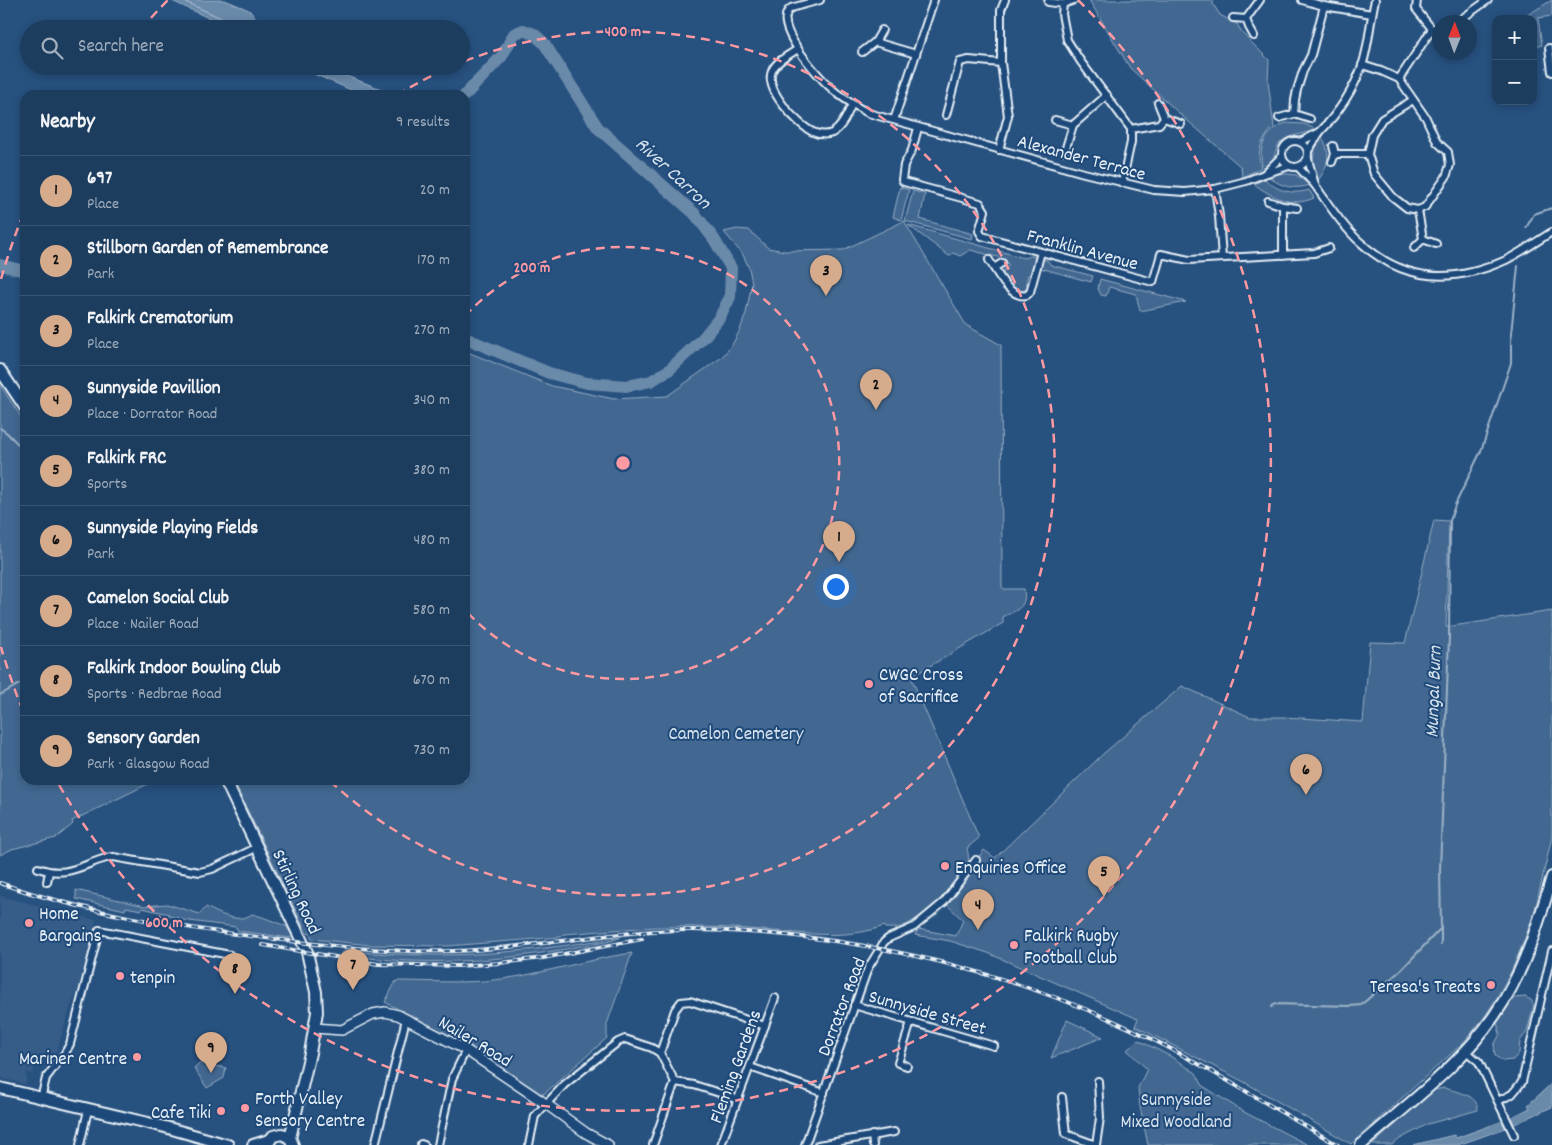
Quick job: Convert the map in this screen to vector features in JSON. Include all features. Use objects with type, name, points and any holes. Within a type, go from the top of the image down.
[{"type":"main road","points":[[0,370],[20,400]]},
{"type":"main road","name":"Stirling Road","points":[[228,785],[307,952],[316,992],[317,1012],[292,1142]]},
{"type":"main road","points":[[1361,1145],[1466,1050],[1494,1016],[1513,984],[1524,960],[1552,877]]},
{"type":"main road","points":[[0,1088],[228,1145]]},
{"type":"main road","name":"Stirling Road","points":[[271,1140],[297,1111]]},
{"type":"main road","points":[[253,1145],[287,1135],[292,1142]]},
{"type":"street","name":"Alexander Terrace","points":[[820,0],[791,8],[786,13],[785,18],[788,32],[808,63],[830,88],[852,104],[868,112],[918,128],[1138,188],[1170,192],[1215,189],[1246,181],[1289,166]]},
{"type":"street","points":[[894,120],[934,0]]},
{"type":"street","points":[[999,150],[1008,116],[1001,63],[1001,10],[1005,0]]},
{"type":"street","points":[[1048,2],[1063,4],[1074,0]]},
{"type":"street","points":[[1246,19],[1260,0]]},
{"type":"street","points":[[1302,0],[1324,6],[1372,14]]},
{"type":"street","points":[[1308,151],[1349,94],[1362,65],[1374,0]]},
{"type":"street","points":[[1399,79],[1432,29],[1416,9],[1417,0]]},
{"type":"street","points":[[1467,15],[1488,0]]},
{"type":"street","points":[[1063,4],[1062,14],[1067,40],[1131,129],[1131,142],[1122,183]]},
{"type":"street","points":[[1294,114],[1294,100],[1303,70],[1311,54],[1324,6]]},
{"type":"street","points":[[1233,18],[1246,19]]},
{"type":"street","points":[[1246,19],[1254,36]]},
{"type":"street","points":[[862,52],[875,42],[882,30]]},
{"type":"street","points":[[875,42],[916,54]]},
{"type":"street","points":[[1549,48],[1552,72]]},
{"type":"street","points":[[798,49],[775,66],[770,80],[776,96],[794,116],[812,132],[826,134],[836,131],[852,104]]},
{"type":"street","points":[[946,115],[960,62],[969,60],[1001,63]]},
{"type":"street","points":[[1362,65],[1399,79],[1426,118],[1437,142],[1448,152],[1450,165],[1446,177],[1425,207],[1418,210],[1407,208],[1393,197],[1374,174],[1368,154],[1372,135],[1382,120],[1413,100]]},
{"type":"street","points":[[1065,151],[1074,124],[1107,95]]},
{"type":"street","points":[[1158,103],[1164,118],[1181,124]]},
{"type":"street","points":[[1279,118],[1294,114],[1310,119]]},
{"type":"street","points":[[1131,129],[1159,124],[1164,118]]},
{"type":"street","points":[[1055,120],[1074,124]]},
{"type":"street","name":"Franklin Avenue","points":[[918,128],[912,150],[904,165],[902,180],[980,203],[985,211],[980,232],[982,236],[1153,282],[1161,254],[1189,260],[1314,253],[1328,248]]},
{"type":"street","points":[[1264,174],[1282,156],[1286,145],[1292,142],[1300,142],[1320,132]]},
{"type":"street","points":[[1300,142],[1304,144],[1308,151],[1308,159],[1315,185]]},
{"type":"street","points":[[1332,162],[1335,154],[1333,146]]},
{"type":"street","points":[[1335,154],[1368,154]]},
{"type":"street","points":[[1282,156],[1289,166],[1298,167],[1315,185],[1359,241],[1388,263],[1409,272],[1434,276],[1467,274],[1507,259],[1552,232]]},
{"type":"street","points":[[1298,167],[1308,159]]},
{"type":"street","points":[[1215,189],[1222,258]]},
{"type":"street","points":[[1268,200],[1283,206],[1296,208]]},
{"type":"street","points":[[1283,206],[1283,255]]},
{"type":"street","points":[[1418,210],[1423,239]]},
{"type":"street","points":[[1423,239],[1436,244]]},
{"type":"street","points":[[1414,248],[1423,239]]},
{"type":"street","points":[[989,260],[1006,286],[1013,293],[1027,295],[1041,252]]},
{"type":"street","points":[[994,268],[1002,263]]},
{"type":"street","points":[[38,868],[61,873],[113,857],[200,872],[212,869],[258,847]]},
{"type":"street","name":"Dorrator Road","points":[[805,1145],[868,968],[884,942],[914,927],[944,902],[976,860]]},
{"type":"street","points":[[47,882],[50,872]]},
{"type":"street","points":[[41,1099],[46,1078],[70,1044],[99,930],[230,955]]},
{"type":"street","points":[[1498,1101],[1512,1094],[1522,1082],[1552,951]]},
{"type":"street","name":"Fleming Gardens","points":[[721,1145],[775,998]]},
{"type":"street","points":[[660,1053],[675,1010],[681,1002],[690,1001],[765,1026]]},
{"type":"street","name":"Sunnyside Street","points":[[854,1005],[994,1046]]},
{"type":"street","name":"Nailer Road","points":[[314,1028],[342,1030],[373,1014],[385,1012],[406,1018],[466,1050],[586,1133],[608,1145]]},
{"type":"street","points":[[375,1145],[406,1018]]},
{"type":"street","points":[[907,1066],[898,1063],[911,1022]]},
{"type":"street","points":[[529,1145],[535,1116],[577,1074],[618,1042],[625,1039],[652,1048],[660,1053],[674,1082],[653,1145]]},
{"type":"street","points":[[438,1145],[452,1079],[466,1050]]},
{"type":"street","points":[[1466,1050],[1479,1062],[1514,1134]]},
{"type":"street","points":[[750,1067],[824,1093]]},
{"type":"street","points":[[1062,1097],[1066,1134],[1096,1145],[1100,1118],[1098,1081]]},
{"type":"street","points":[[674,1082],[694,1085],[737,1100]]},
{"type":"street","points":[[80,1145],[88,1110]]},
{"type":"street","points":[[818,1145],[894,1132]]},
{"type":"street","points":[[872,1136],[873,1145]]},
{"type":"shaded area","points":[[0,896],[96,920],[78,990],[69,1011],[57,1050],[47,1062],[36,1060],[33,1074],[26,1072],[26,1084],[0,1078]]},
{"type":"green space","points":[[1089,0],[1213,0],[1213,4],[1220,15],[1237,24],[1243,34],[1269,60],[1268,81],[1274,127],[1266,136],[1261,146],[1259,156],[1261,168],[1242,177],[1241,167],[1130,68]]},
{"type":"green space","points":[[1552,0],[1552,16],[1538,18],[1542,45],[1537,47],[1537,15],[1527,15]]},
{"type":"green space","points":[[1286,123],[1304,124],[1315,129],[1284,139],[1278,145],[1271,161],[1263,168],[1261,161],[1262,147],[1268,135]]},
{"type":"green space","points":[[1322,137],[1327,148],[1328,159],[1325,170],[1318,180],[1313,158]]},
{"type":"green space","points":[[1279,173],[1296,175],[1310,185],[1288,187],[1269,177]]},
{"type":"green space","points":[[1265,179],[1285,191],[1309,190],[1314,198],[1298,202],[1282,200],[1254,184]]},
{"type":"green space","points":[[900,187],[909,190],[901,220],[893,217]]},
{"type":"green space","points":[[913,191],[925,194],[920,219],[973,234],[972,239],[905,221]]},
{"type":"green space","name":"Camelon Cemetery","points":[[904,221],[966,325],[1001,345],[1002,587],[1004,589],[1024,589],[1023,604],[1017,610],[1003,617],[1003,623],[911,677],[979,838],[967,848],[968,865],[963,874],[938,902],[918,918],[901,927],[885,928],[884,926],[857,933],[830,935],[736,928],[647,928],[564,934],[561,937],[448,946],[371,945],[312,939],[310,933],[307,934],[235,785],[470,785],[470,353],[552,386],[614,399],[667,396],[722,357],[732,345],[746,313],[752,283],[749,268],[743,255],[724,232],[737,229],[749,230],[768,248],[784,251],[843,250]]},
{"type":"green space","points":[[908,225],[1024,258],[1036,257],[1032,273],[1028,275],[1026,282],[1028,287],[1022,292],[1010,285],[1003,275],[1004,269],[1009,266],[1005,259],[970,250],[960,256],[953,253],[949,256]]},
{"type":"green space","points":[[1042,259],[1047,260],[1051,265],[1093,276],[1091,282],[1040,268]]},
{"type":"green space","points":[[1100,279],[1186,302],[1140,311],[1136,294],[1109,287],[1106,296],[1101,295],[1098,289]]},
{"type":"green space","points":[[0,385],[20,415],[20,785],[146,785],[72,821],[73,824],[56,838],[12,849],[0,855]]},
{"type":"green space","points":[[1434,520],[1449,521],[1446,627],[1552,611],[1552,837],[1535,910],[1511,972],[1495,1001],[1463,1043],[1351,1144],[1246,1083],[1135,1026],[1138,1019],[988,953],[950,941],[915,935],[918,929],[956,936],[963,920],[944,902],[984,850],[995,858],[1103,754],[1182,686],[1250,717],[1284,717],[1363,722],[1370,642],[1405,643]]},
{"type":"green space","points":[[76,890],[145,906],[167,904],[200,914],[206,907],[235,918],[247,917],[252,914],[286,926],[292,935],[291,938],[238,931],[236,927],[182,920],[169,916],[169,914],[142,908],[141,910],[126,907],[125,910],[76,899]]},
{"type":"green space","points":[[621,937],[605,942],[548,952],[458,961],[399,961],[340,954],[345,951],[424,955],[484,954],[549,948]]},
{"type":"green space","points":[[632,953],[607,1024],[607,1038],[544,1094],[537,1093],[468,1047],[385,1002],[396,981],[462,982],[503,979]]},
{"type":"green space","points":[[1525,997],[1531,1000],[1534,1005],[1527,1032],[1520,1041],[1519,1053],[1513,1060],[1503,1061],[1495,1056],[1494,1045],[1500,1034],[1497,1023],[1514,998]]},
{"type":"green space","points":[[1067,1020],[1103,1037],[1051,1058]]},
{"type":"green space","name":"Sunnyside Mixed Woodland","points":[[1138,1040],[1170,1056],[1196,1073],[1203,1086],[1244,1112],[1308,1145],[1148,1145],[1138,1088],[1147,1069],[1127,1050]]},
{"type":"green space","points":[[199,1063],[226,1068],[224,1078],[207,1088],[194,1068]]},
{"type":"green space","points":[[1444,1088],[1470,1097],[1474,1100],[1478,1110],[1428,1124],[1392,1145],[1372,1145],[1435,1090]]},
{"type":"water","points":[[170,0],[225,0],[249,10],[258,20],[213,20]]},
{"type":"water","points":[[316,75],[344,75],[381,89],[351,90]]},
{"type":"water","points":[[1552,1083],[1552,1107],[1515,1124],[1512,1117],[1530,1108],[1528,1105]]},
{"type":"water","points":[[1503,1121],[1506,1128],[1458,1145],[1413,1145],[1454,1135],[1456,1138]]},
{"type":"waterway","name":"River Carron","points":[[470,90],[502,56],[514,34],[523,30],[534,34],[544,43],[598,128],[695,214],[714,239],[731,268],[730,297],[720,317],[704,337],[669,370],[651,381],[627,386],[587,383],[549,373],[470,340]]},
{"type":"waterway","name":"Mungal Burn","points":[[1526,228],[1534,214],[1552,208]]},
{"type":"waterway","name":"River Carron","points":[[0,265],[20,270]]},
{"type":"waterway","name":"Mungal Burn","points":[[1272,1007],[1274,1004],[1361,1005],[1401,970],[1441,928],[1440,869],[1449,637],[1450,521],[1455,505],[1481,451],[1511,363],[1511,334],[1518,266]]},
{"type":"waterway","points":[[0,428],[20,446]]},
{"type":"waterway","points":[[0,695],[20,684]]},
{"type":"waterway","points":[[1441,929],[1441,944]]},
{"type":"waterway","points":[[1494,1128],[1523,1116]]},
{"type":"railway","points":[[0,883],[65,903],[165,924],[313,944],[360,948],[407,951],[479,950],[631,933],[702,930],[802,937],[912,955],[1021,985],[1126,1026],[1196,1062],[1338,1145]]},
{"type":"railway","points":[[263,945],[378,964],[458,966],[543,958],[642,939]]},
{"type":"place","name":"Falkirk Crematorium","points":[[826,296]]},
{"type":"place","name":"Stillborn Garden of Remembrance","points":[[876,410]]},
{"type":"place","name":"697","points":[[839,562]]},
{"type":"place","name":"CWGC Cross of Sacrifice","points":[[869,684]]},
{"type":"place","name":"Sunnyside Playing Fields","points":[[1306,795]]},
{"type":"place","name":"Enquiries Office","points":[[945,866]]},
{"type":"place","name":"Falkirk FRC","points":[[1104,897]]},
{"type":"place","name":"Home Bargains","points":[[29,923]]},
{"type":"place","name":"Sunnyside Pavillion","points":[[978,930]]},
{"type":"place","name":"Falkirk Rugby Football Club","points":[[1014,945]]},
{"type":"place","name":"tenpin","points":[[120,976]]},
{"type":"place","name":"Teresa's Treats","points":[[1491,985]]},
{"type":"place","name":"Camelon Social Club","points":[[353,990]]},
{"type":"place","name":"Falkirk Indoor Bowling Club","points":[[235,994]]},
{"type":"place","name":"Mariner Centre","points":[[137,1057]]},
{"type":"place","name":"Sensory Garden","points":[[211,1073]]},
{"type":"place","name":"Forth Valley Sensory Centre","points":[[245,1108]]},
{"type":"place","name":"Cafe Tiki","points":[[221,1111]]}]
